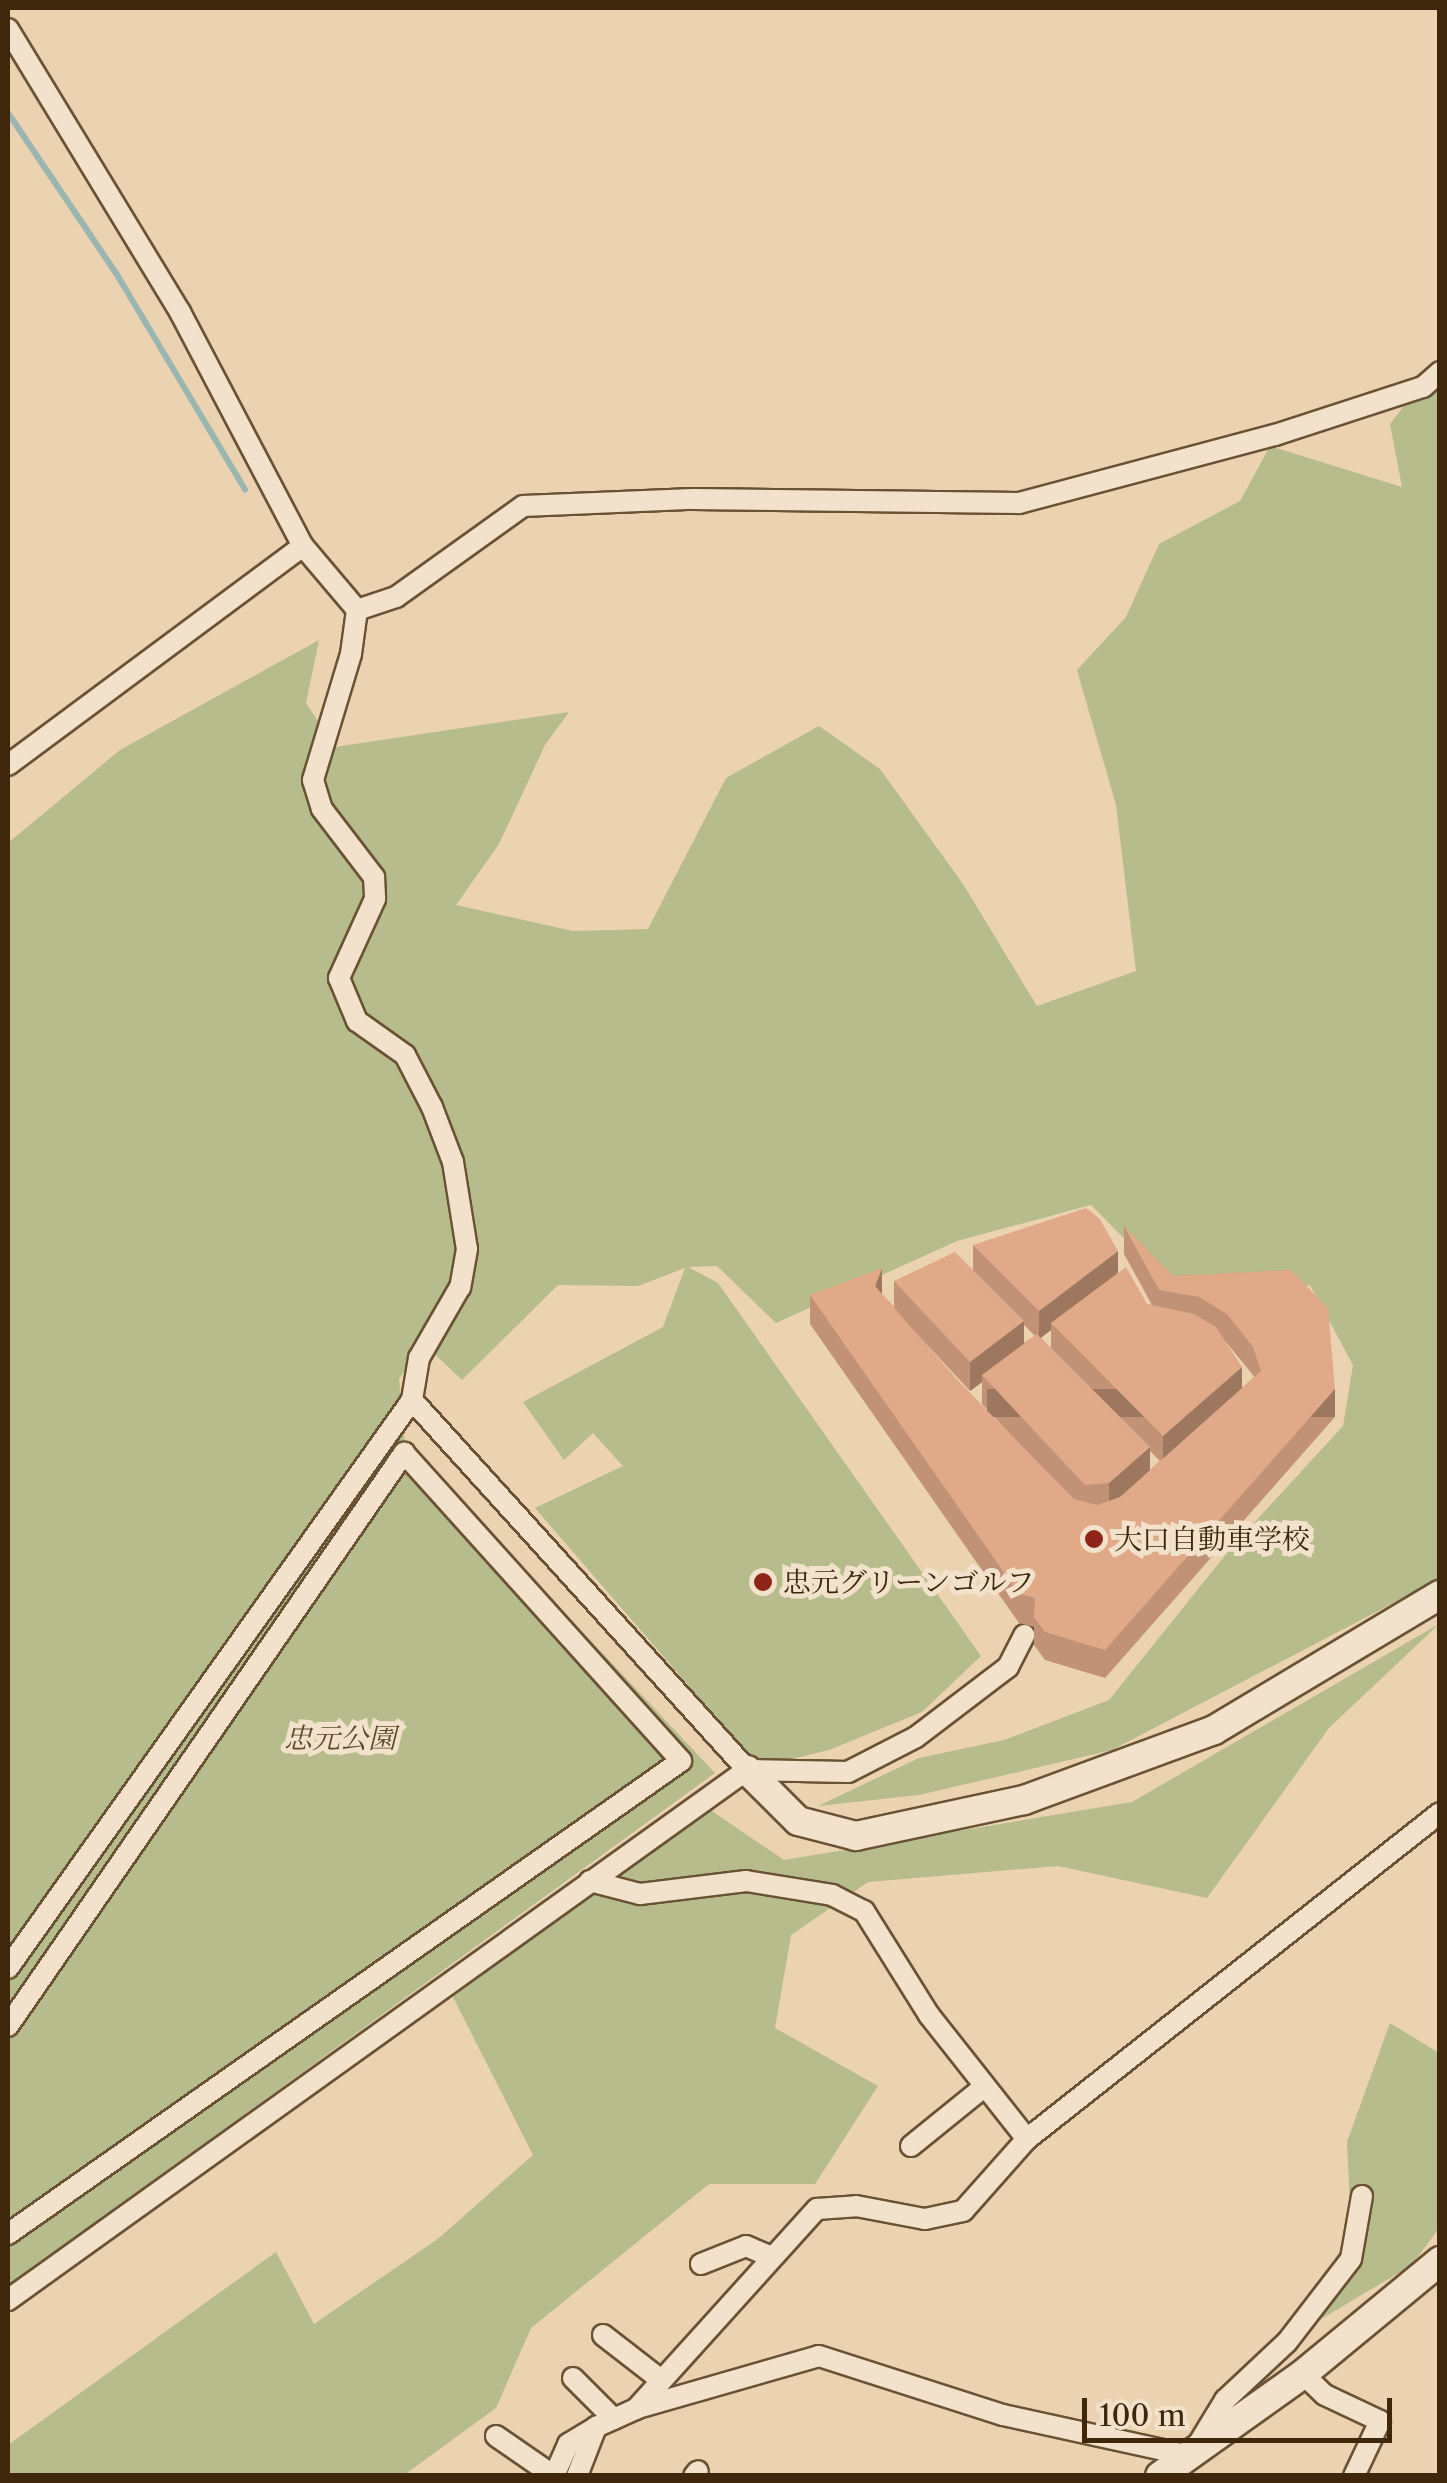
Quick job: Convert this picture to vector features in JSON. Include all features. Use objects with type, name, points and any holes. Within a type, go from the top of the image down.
[{"type":"street","points":[[8,29],[180,312],[302,546],[356,610],[351,654],[313,780],[322,809],[374,877],[375,899],[339,978],[357,1021],[405,1055],[432,1107],[453,1162],[467,1250],[460,1287],[418,1358],[412,1400],[8,1968]]},
{"type":"street","points":[[356,610],[396,597],[523,506],[693,499],[1019,504],[1275,435],[1424,386],[1440,372]]},
{"type":"street","points":[[8,765],[302,546]]},
{"type":"street","points":[[412,1400],[747,1770],[798,1821],[856,1836],[1024,1800],[1214,1730],[1440,1595]]},
{"type":"street","points":[[8,2026],[404,1453],[681,1761],[8,2234]]},
{"type":"street","points":[[8,2300],[380,2039],[590,1880],[747,1770],[848,1772],[916,1737],[1008,1667],[1024,1635]]},
{"type":"street","points":[[636,2409],[770,2256],[818,2208],[856,2206],[925,2218],[963,2211],[1027,2140],[1440,1813]]},
{"type":"street","points":[[590,1880],[640,1894],[746,1880],[848,1903],[864,1911],[929,2015],[1027,2140]]},
{"type":"street","points":[[911,2146],[984,2086]]},
{"type":"street","points":[[1191,2456],[1225,2400],[1287,2342],[1350,2260],[1362,2196]]},
{"type":"street","points":[[702,2264],[746,2246],[770,2256]]},
{"type":"street","points":[[1160,2476],[1303,2374],[1440,2261]]},
{"type":"street","points":[[604,2335],[661,2380]]},
{"type":"street","points":[[496,2436],[554,2476],[568,2444],[605,2423],[636,2409],[819,2356],[1003,2415],[1191,2456]]},
{"type":"street","points":[[1303,2374],[1326,2395],[1380,2422],[1354,2476]]},
{"type":"street","points":[[573,2378],[605,2423]]},
{"type":"street","points":[[577,2476],[605,2423]]},
{"type":"green space","name":"忠元公園","points":[[1430,372],[1440,402],[1439,1579],[1112,1750],[919,1795],[818,1806],[919,1758],[1004,1740],[1109,1700],[1231,1548],[1343,1426],[1353,1365],[1310,1285],[1248,1300],[1185,1300],[1091,1205],[957,1241],[776,1323],[717,1266],[688,1267],[718,1283],[981,1656],[922,1712],[829,1750],[759,1767],[535,1508],[623,1466],[593,1433],[564,1460],[523,1402],[663,1327],[685,1268],[638,1286],[558,1285],[462,1380],[423,1343],[399,1379],[405,1443],[715,1773],[8,2286],[8,843],[120,750],[319,640],[306,703],[335,747],[569,712],[545,745],[499,844],[456,905],[573,931],[648,929],[726,778],[819,726],[880,769],[963,884],[1037,1006],[1136,971],[1116,805],[1077,670],[1126,617],[1159,544],[1240,501],[1270,446],[1402,487],[1390,424]]},
{"type":"green space","points":[[1439,1624],[1329,1728],[1207,1898],[1058,1866],[868,1882],[791,1935],[775,2028],[878,2086],[815,2184],[709,2184],[531,2328],[496,2408],[404,2475],[8,2475],[8,2445],[276,2252],[314,2324],[439,2238],[533,2155],[453,1997],[706,1807],[784,1860],[1132,1802]]},
{"type":"green space","points":[[1390,2023],[1439,2053],[1439,2228],[1412,2265],[1296,2334],[1351,2230],[1347,2142]]},
{"type":"building","points":[[1086,1208],[1099,1218],[1118,1251],[1039,1311],[973,1245]]},
{"type":"building","points":[[1124,1226],[1173,1276],[1291,1270],[1328,1308],[1335,1389],[1105,1650],[1045,1632],[1034,1617],[1035,1598],[1019,1594],[810,1295],[882,1268],[875,1286],[960,1383],[1074,1499],[1097,1505],[1120,1497],[1261,1371],[1253,1347],[1227,1314],[1199,1297],[1159,1290]]},
{"type":"building","points":[[955,1252],[1024,1321],[970,1362],[894,1281]]},
{"type":"building","points":[[1126,1267],[1147,1304],[1194,1314],[1216,1327],[1242,1367],[1163,1436],[1051,1323]]},
{"type":"building","points":[[1037,1334],[1150,1447],[1109,1483],[1085,1485],[982,1375]]},
{"type":"waterway","points":[[8,113],[116,273],[245,489]]},
{"type":"place","name":"大口自動車学校","points":[[1094,1539]]},
{"type":"place","name":"忠元グリーンゴルフ","points":[[763,1582]]}]
